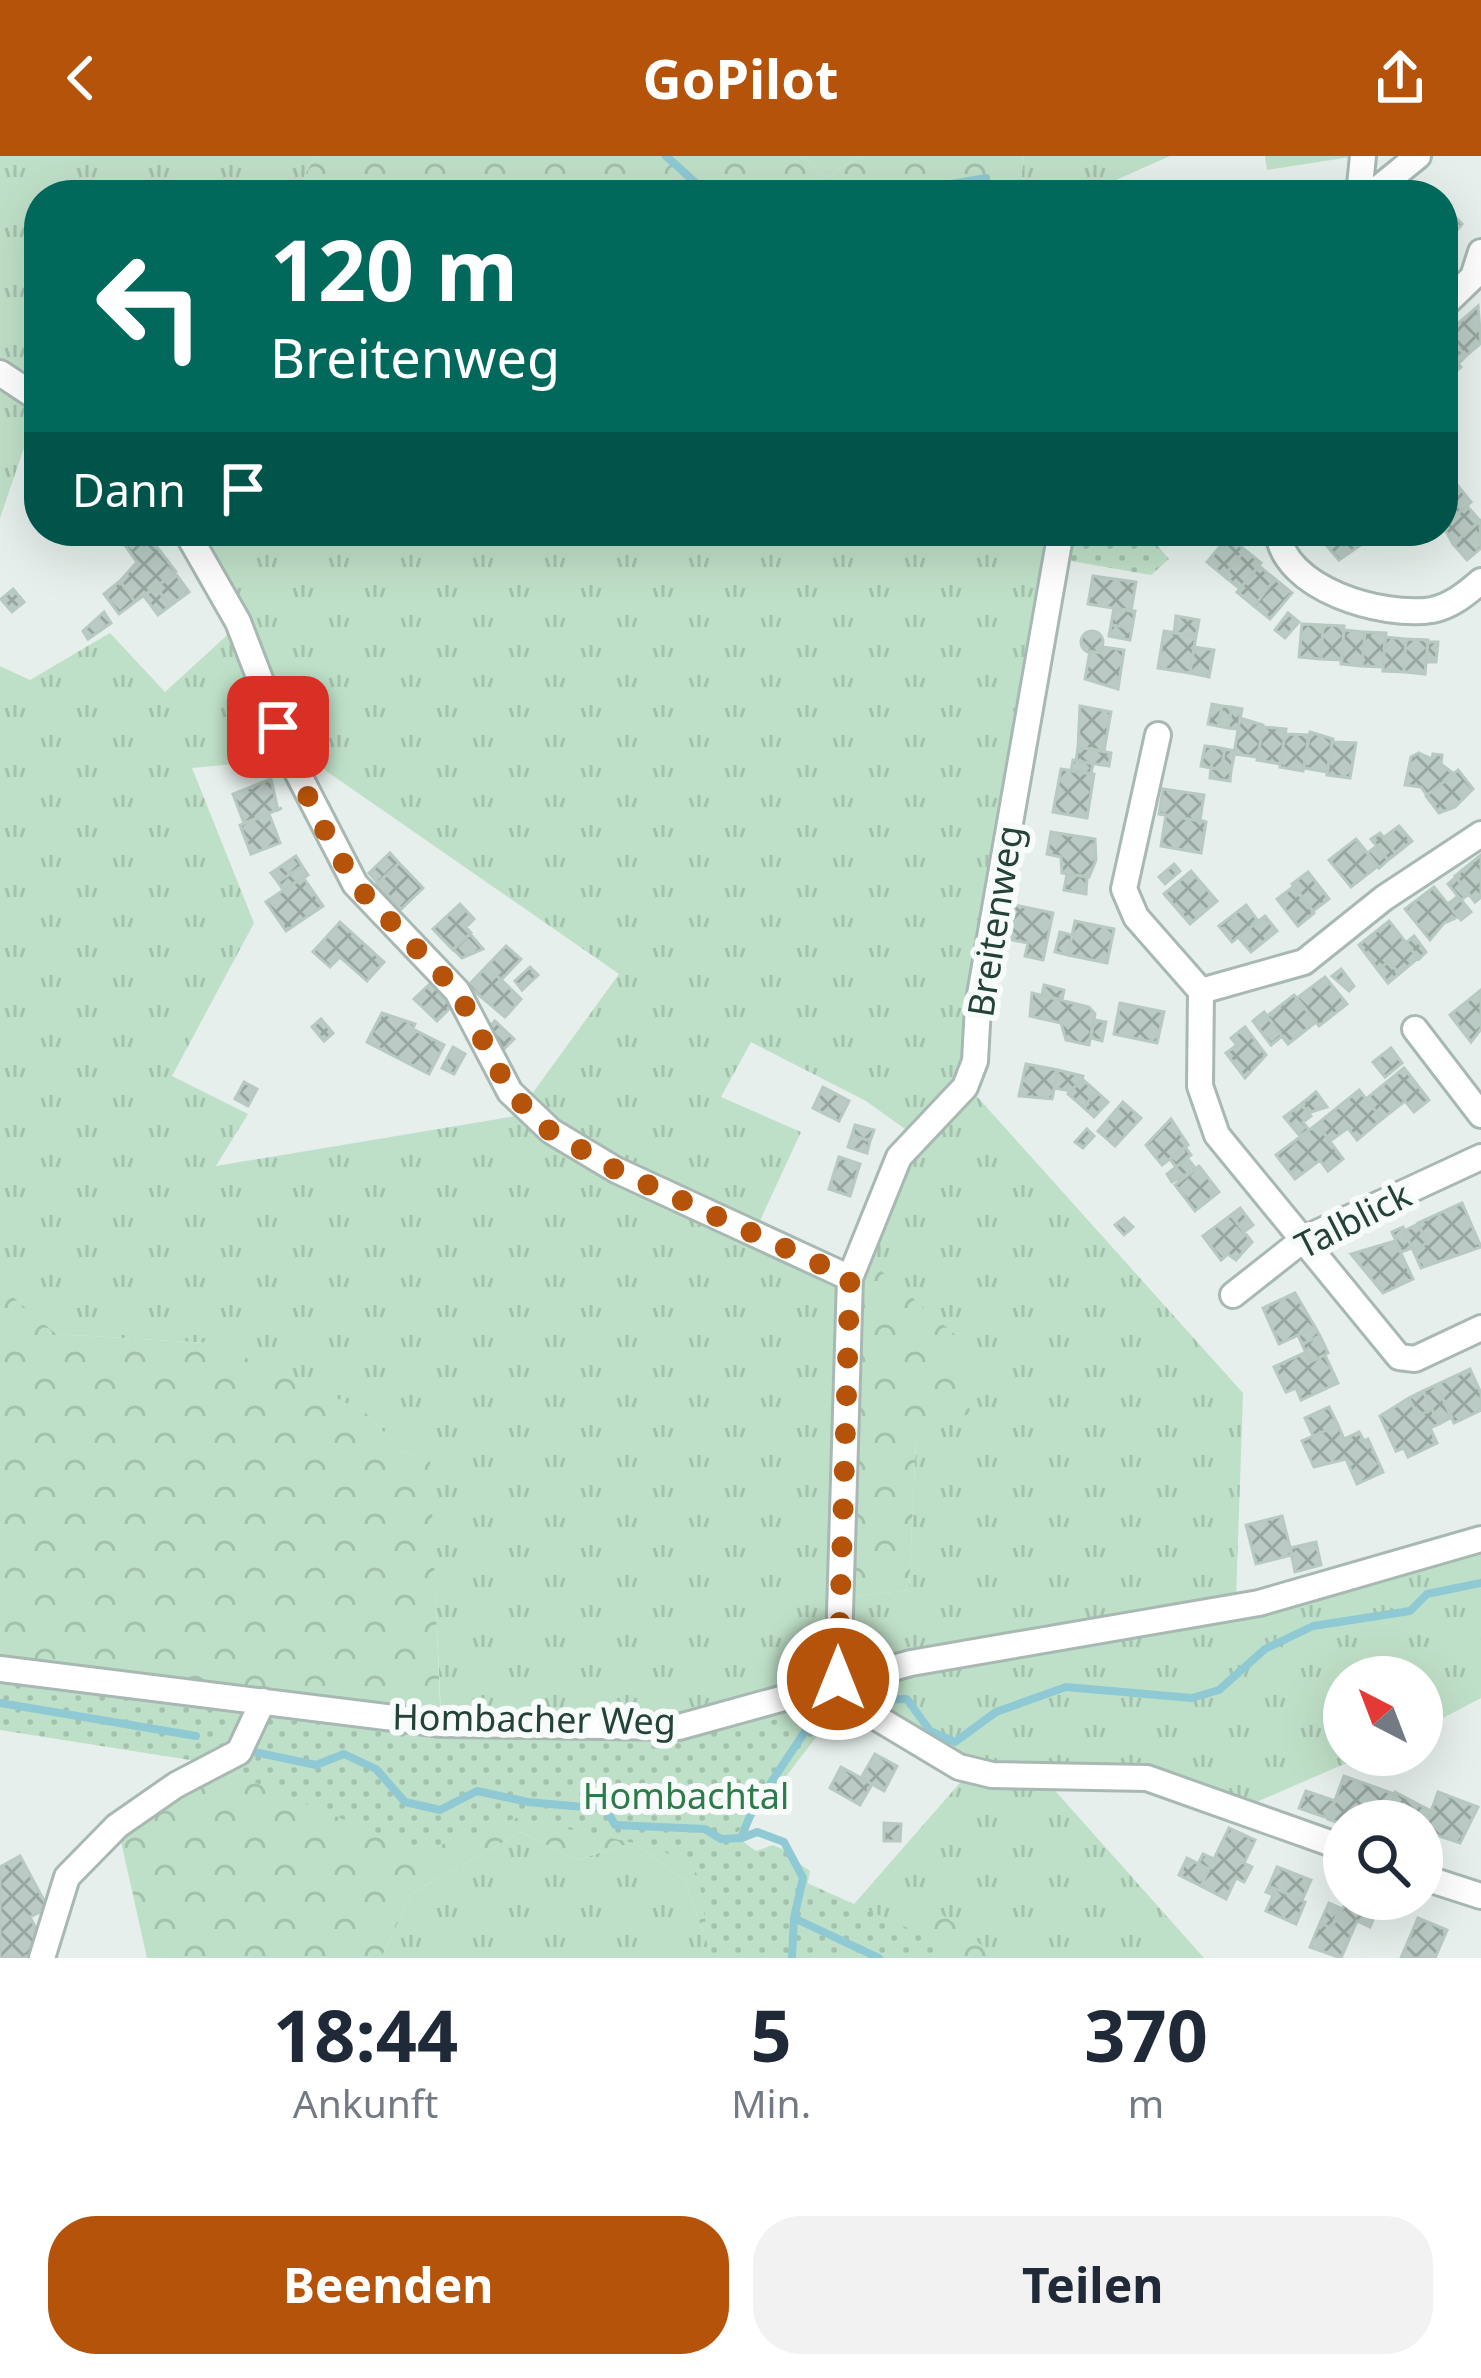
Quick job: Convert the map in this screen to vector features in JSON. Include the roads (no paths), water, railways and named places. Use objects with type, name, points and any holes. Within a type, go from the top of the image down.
[{"type":"street","points":[[1388,180],[1418,156]]},
{"type":"street","points":[[1458,292],[1473,278],[1481,252]]},
{"type":"street","points":[[195,546],[238,622],[292,762],[345,866],[368,902],[457,991],[510,1092],[550,1131],[616,1170],[850,1278]]},
{"type":"street","name":"Breitenweg","points":[[838,1679],[850,1278],[899,1157],[965,1087],[975,1061],[978,1006],[1058,546]]},
{"type":"street","points":[[1279,546],[1307,583],[1371,605],[1431,610],[1459,599],[1481,581]]},
{"type":"street","points":[[1158,735],[1124,889],[1136,917],[1201,991],[1204,1110],[1216,1135],[1399,1357],[1415,1359],[1481,1328]]},
{"type":"street","points":[[1201,991],[1304,962],[1384,898],[1481,834]]},
{"type":"street","points":[[1415,1029],[1481,1114]]},
{"type":"street","name":"Talblick","points":[[1233,1295],[1304,1239],[1481,1157]]},
{"type":"street","name":"Hombacher Weg","points":[[0,1669],[442,1724],[679,1726],[783,1701],[838,1679],[1259,1603],[1481,1539]]},
{"type":"street","points":[[838,1679],[844,1698],[959,1767],[992,1775],[1147,1778],[1323,1841]]},
{"type":"street","points":[[42,1958],[67,1877],[117,1826],[176,1785],[238,1752],[263,1701]]},
{"type":"street","points":[[1443,1880],[1476,1887]]},
{"type":"waterway","points":[[666,156],[692,180]]},
{"type":"waterway","points":[[975,180],[986,178]]},
{"type":"waterway","points":[[851,1688],[875,1700],[907,1699],[930,1731],[955,1742],[996,1712],[1066,1687],[1192,1698],[1219,1690],[1265,1649],[1313,1626],[1410,1611],[1427,1594],[1481,1583]]},
{"type":"waterway","points":[[0,1703],[196,1736]]},
{"type":"waterway","points":[[254,1752],[316,1765],[344,1754],[376,1769],[405,1802],[440,1810],[477,1791],[528,1802],[606,1809],[615,1825],[705,1829],[721,1839],[741,1838],[752,1811],[822,1706]]},
{"type":"waterway","points":[[742,1838],[757,1832],[784,1842],[803,1878],[794,1918],[879,1958]]},
{"type":"waterway","points":[[792,1958],[794,1918]]},
{"type":"park label","name":"Hombachtal","points":[[686,1796]]}]
